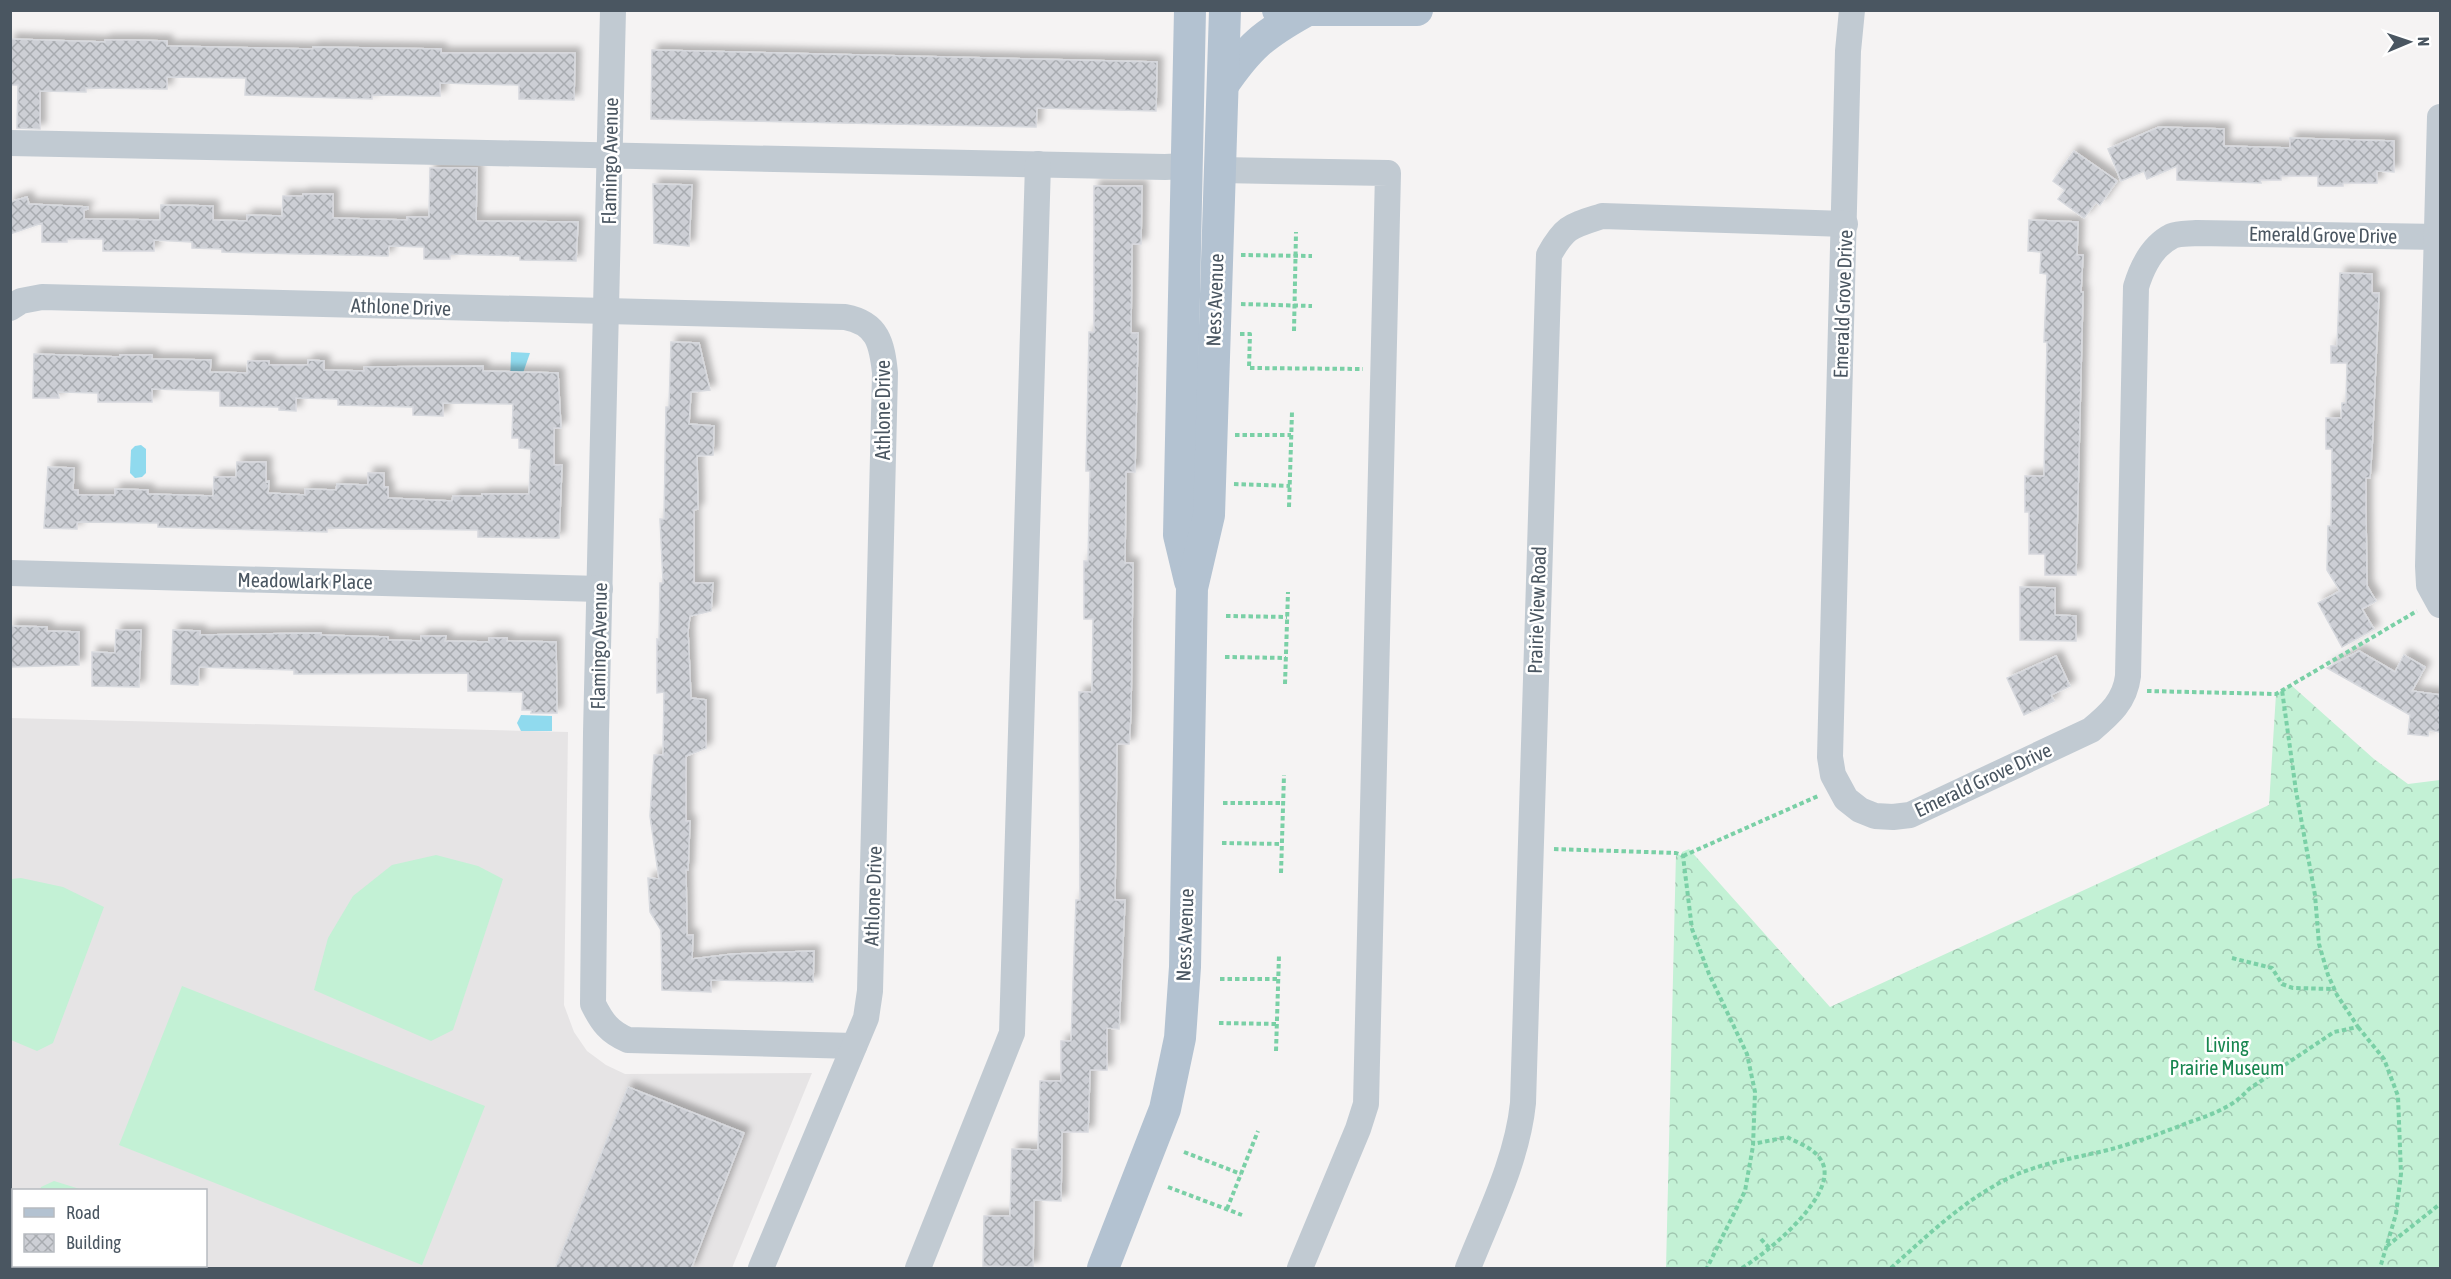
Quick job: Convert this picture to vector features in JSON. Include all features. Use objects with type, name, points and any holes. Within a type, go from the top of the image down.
[{"type":"main road","name":"Ness Avenue","points":[[1190,10],[1179,535],[1192,588]]},
{"type":"main road","name":"Ness Avenue","points":[[1103,1269],[1165,1109],[1180,1038],[1185,967],[1192,588],[1209,515],[1211,394],[1225,10]]},
{"type":"main road","points":[[1222,85],[1254,44],[1274,29],[1291,11],[1417,10]]},
{"type":"street","name":"Flamingo Avenue","points":[[613,10],[593,1004],[603,1023],[614,1034],[628,1040],[854,1046]]},
{"type":"street","name":"Emerald Grove Drive","points":[[1852,10],[1848,51],[1830,757],[1838,786],[1846,799],[1860,810],[1875,816],[1910,815],[2091,730],[2114,710],[2126,689],[2136,287],[2142,268],[2154,250],[2173,236],[2197,233],[2439,237]]},
{"type":"street","points":[[2438,602],[2429,585],[2428,566],[2439,237],[2440,117]]},
{"type":"street","points":[[10,143],[1185,166]]},
{"type":"street","points":[[918,1269],[1012,1033],[1038,164]]},
{"type":"street","points":[[1220,170],[1388,173],[1366,1104],[1358,1130],[1300,1269]]},
{"type":"street","name":"Prairie View Road","points":[[1468,1269],[1520,1132],[1523,1103],[1549,255],[1560,234],[1578,223],[1602,216],[1845,224]]},
{"type":"street","name":"Athlone Drive","points":[[10,308],[21,301],[42,297],[845,317],[858,319],[873,331],[882,345],[885,385],[871,980],[866,1018],[761,1269]]},
{"type":"street","name":"Meadowlark Place","points":[[10,573],[600,589]]},
{"type":"path","points":[[1294,331],[1296,232]]},
{"type":"path","points":[[1231,255],[1312,256]]},
{"type":"path","points":[[1231,304],[1312,306]]},
{"type":"path","points":[[1230,334],[1250,334],[1249,368],[1384,369]]},
{"type":"path","points":[[1289,507],[1292,412]]},
{"type":"path","points":[[1229,435],[1291,435]]},
{"type":"path","points":[[1228,483],[1290,486]]},
{"type":"path","points":[[1285,684],[1288,592]]},
{"type":"path","points":[[2126,689],[2276,694],[2438,602]]},
{"type":"path","points":[[1226,616],[1287,617]]},
{"type":"path","points":[[1225,657],[1286,658]]},
{"type":"path","points":[[2282,690],[2296,791],[2315,895],[2319,944],[2334,989],[2358,1027],[2384,1059],[2398,1096],[2401,1174],[2396,1214],[2380,1269]]},
{"type":"path","points":[[1281,873],[1284,775]]},
{"type":"path","points":[[1529,849],[1683,856],[1838,786]]},
{"type":"path","points":[[1223,802],[1283,803]]},
{"type":"path","points":[[1222,843],[1282,844]]},
{"type":"path","points":[[1683,856],[1692,929],[1709,974],[1747,1054],[1755,1092],[1753,1144],[1745,1191],[1707,1269]]},
{"type":"path","points":[[1276,1051],[1279,954]]},
{"type":"path","points":[[2232,958],[2272,968],[2282,984],[2293,988],[2334,989]]},
{"type":"path","points":[[1220,979],[1279,979]]},
{"type":"path","points":[[1219,1023],[1277,1024]]},
{"type":"path","points":[[1890,1269],[1929,1233],[1979,1194],[2012,1177],[2041,1166],[2111,1149],[2218,1112],[2239,1100],[2249,1089],[2334,1032],[2358,1027]]},
{"type":"path","points":[[1227,1209],[1258,1131]]},
{"type":"path","points":[[1742,1269],[1770,1249],[1794,1225],[1822,1190],[1825,1175],[1823,1164],[1817,1154],[1787,1137],[1753,1144]]},
{"type":"path","points":[[1184,1152],[1241,1174]]},
{"type":"path","points":[[1168,1187],[1242,1215]]},
{"type":"path","points":[[2386,1246],[2440,1204]]},
{"type":"path","points":[[1761,1239],[1770,1249]]},
{"type":"shaded area","points":[[11,718],[568,732],[564,1005],[574,1032],[587,1051],[606,1065],[625,1074],[812,1073],[732,1268],[11,1268]]},
{"type":"green space","name":"Living Prairie Museum","points":[[2291,685],[2374,759],[2408,784],[2440,780],[2440,1268],[1666,1268],[1676,853],[1682,856],[1682,852],[1689,849],[1830,1007],[2269,805],[2276,694]]},
{"type":"green space","points":[[436,855],[478,866],[503,879],[453,1030],[431,1041],[314,990],[328,938],[353,896],[392,865]]},
{"type":"green space","points":[[21,878],[63,887],[104,907],[53,1043],[37,1051],[11,1040],[11,879]]},
{"type":"green space","points":[[182,986],[485,1106],[422,1265],[119,1145]]},
{"type":"green space","points":[[54,1181],[80,1189],[40,1189]]},
{"type":"green space","points":[[12,1264],[12,1267],[180,1267],[179,1268],[11,1268]]},
{"type":"water","points":[[511,352],[530,353],[523,373],[510,389]]},
{"type":"water","points":[[141,445],[146,449],[146,473],[142,477],[135,478],[130,473],[131,450]]},
{"type":"water","points":[[521,715],[552,716],[552,731],[521,731],[517,723]]},
{"type":"building","points":[[10,39],[167,41],[167,46],[441,49],[441,53],[575,53],[574,100],[519,99],[519,85],[440,83],[440,96],[372,95],[372,99],[245,95],[246,78],[167,77],[167,89],[86,88],[86,92],[40,91],[40,129],[17,128],[18,85],[10,85]]},
{"type":"building","points":[[652,50],[1157,62],[1156,111],[1037,108],[1036,127],[651,119]]},
{"type":"building","points":[[2159,127],[2224,129],[2224,146],[2290,148],[2290,138],[2394,141],[2394,172],[2377,171],[2377,183],[2318,186],[2318,176],[2281,176],[2281,180],[2260,180],[2261,183],[2177,180],[2177,166],[2147,179],[2144,171],[2121,181],[2108,149]]},
{"type":"building","points":[[2074,151],[2117,181],[2100,205],[2096,202],[2084,218],[2058,199],[2065,190],[2053,181]]},
{"type":"building","points":[[430,168],[477,168],[476,221],[578,222],[576,261],[520,260],[520,256],[450,254],[450,259],[424,259],[424,247],[389,246],[388,256],[222,252],[222,249],[192,248],[192,242],[154,240],[154,251],[103,251],[103,239],[42,242],[42,223],[10,234],[10,202],[27,197],[29,204],[88,207],[84,210],[84,219],[160,220],[161,205],[213,206],[213,220],[247,221],[247,215],[282,216],[283,196],[303,196],[303,194],[333,194],[333,218],[407,220],[407,217],[429,217]]},
{"type":"building","points":[[653,184],[692,185],[689,246],[654,243]]},
{"type":"building","points":[[1094,186],[1142,186],[1141,244],[1132,244],[1131,333],[1138,333],[1135,472],[1126,472],[1125,563],[1133,563],[1131,713],[1129,744],[1117,744],[1115,900],[1125,900],[1119,1029],[1107,1028],[1107,1070],[1090,1070],[1088,1132],[1062,1132],[1061,1201],[1034,1200],[1033,1267],[983,1266],[984,1216],[1010,1216],[1012,1149],[1038,1150],[1040,1081],[1061,1081],[1061,1041],[1071,1041],[1076,900],[1080,900],[1079,692],[1092,692],[1093,619],[1084,619],[1084,561],[1088,561],[1090,471],[1086,471],[1089,332],[1094,332]]},
{"type":"building","points":[[2029,220],[2078,222],[2077,255],[2083,255],[2076,575],[2045,575],[2045,554],[2029,554],[2029,512],[2025,512],[2025,476],[2044,476],[2047,342],[2044,342],[2047,274],[2040,273],[2041,252],[2028,251]]},
{"type":"building","points":[[2340,273],[2372,274],[2372,293],[2379,293],[2372,450],[2370,478],[2366,478],[2367,586],[2376,601],[2362,609],[2374,629],[2342,647],[2318,603],[2340,591],[2327,570],[2328,526],[2331,526],[2332,449],[2326,449],[2326,418],[2341,418],[2342,403],[2346,403],[2347,363],[2331,363],[2331,346],[2337,346]]},
{"type":"building","points":[[671,342],[699,343],[710,390],[691,392],[689,424],[714,426],[713,455],[697,456],[698,509],[694,510],[694,583],[713,583],[711,611],[690,616],[688,631],[691,698],[706,700],[706,748],[686,756],[686,821],[690,821],[688,870],[686,870],[687,935],[693,935],[692,959],[733,954],[814,951],[813,982],[711,980],[711,992],[662,990],[661,930],[650,912],[648,878],[659,879],[650,816],[654,755],[663,755],[664,692],[657,693],[657,639],[659,640],[660,583],[663,583],[660,519],[664,519],[666,407],[669,407]]},
{"type":"building","points":[[34,354],[120,357],[120,355],[152,355],[152,359],[211,360],[210,372],[247,373],[248,361],[269,361],[269,365],[308,365],[308,360],[324,361],[324,370],[364,371],[364,367],[483,366],[483,371],[558,373],[561,428],[554,428],[554,465],[562,465],[559,538],[478,537],[478,530],[327,528],[327,532],[158,527],[158,523],[77,522],[77,529],[44,528],[48,467],[74,468],[73,490],[78,490],[78,495],[115,495],[115,489],[148,490],[148,494],[213,496],[214,477],[236,477],[237,462],[266,462],[268,493],[305,495],[305,489],[336,490],[337,484],[368,485],[368,473],[384,473],[384,487],[388,487],[388,498],[452,501],[453,496],[529,494],[531,449],[519,448],[519,438],[512,438],[513,404],[443,403],[443,416],[413,415],[413,407],[338,405],[338,399],[296,398],[296,411],[279,410],[279,407],[220,406],[220,391],[152,389],[152,402],[98,402],[98,393],[58,392],[59,398],[33,398]]},
{"type":"building","points":[[2020,587],[2055,588],[2055,615],[2076,616],[2076,641],[2020,640]]},
{"type":"building","points":[[10,626],[47,627],[47,631],[79,632],[79,665],[10,667]]},
{"type":"building","points":[[116,630],[141,630],[139,687],[92,686],[92,652],[115,653]]},
{"type":"building","points":[[173,630],[200,631],[200,635],[321,633],[321,635],[388,637],[388,640],[421,641],[421,636],[446,636],[445,641],[489,642],[489,638],[507,638],[507,641],[556,642],[557,713],[531,713],[532,710],[522,710],[523,692],[468,691],[468,673],[294,674],[294,670],[199,667],[198,685],[171,684]]},
{"type":"building","points":[[2359,651],[2395,672],[2404,655],[2425,667],[2412,691],[2440,695],[2440,732],[2429,730],[2428,736],[2408,734],[2410,715],[2327,668]]},
{"type":"building","points":[[2056,656],[2070,686],[2051,695],[2054,701],[2024,715],[2007,678]]},
{"type":"building","points":[[628,1087],[744,1133],[691,1269],[555,1269]]}]
